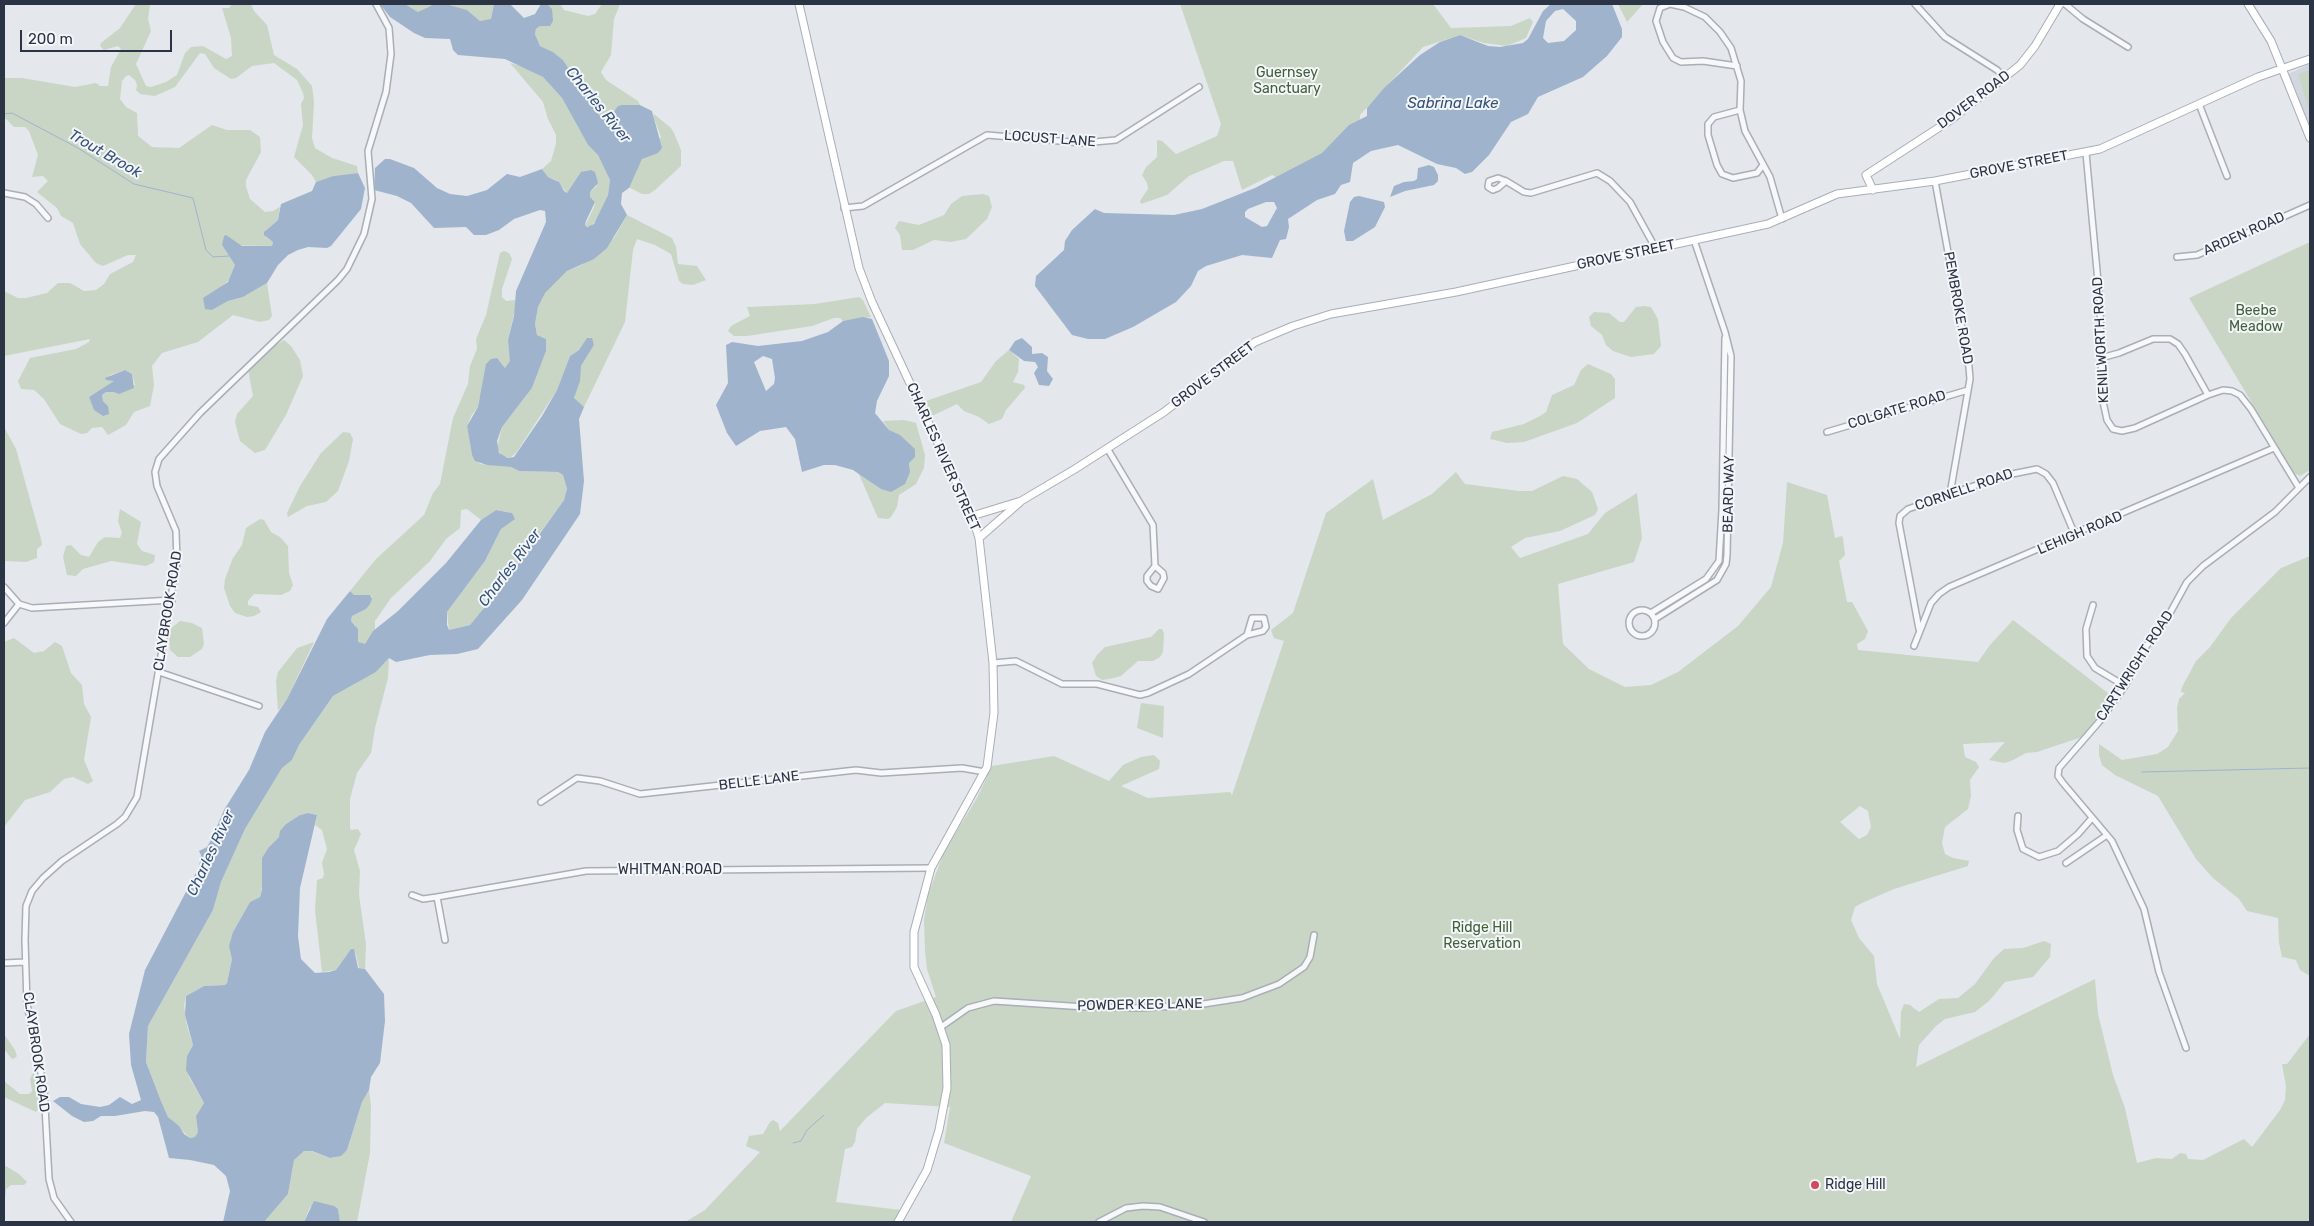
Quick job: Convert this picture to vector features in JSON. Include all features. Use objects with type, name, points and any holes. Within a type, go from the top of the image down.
[{"type":"street","name":"CLAYBROOK ROAD","points":[[71,1222],[54,1198],[49,1179],[44,1088],[30,1024],[25,916],[32,891],[43,878],[62,861],[118,824],[125,817],[137,797],[178,562],[178,541],[172,519],[157,486],[155,472],[159,459],[194,419],[347,269],[359,247],[368,221],[371,190],[368,151],[386,92],[392,45],[392,35],[387,22],[376,4]]},
{"type":"street","name":"CHARLES RIVER STREET","points":[[799,4],[859,268],[869,295],[972,516],[979,538],[993,663],[993,736],[986,772],[931,868],[916,924],[912,954],[920,983],[941,1027],[948,1063],[947,1088],[939,1130],[922,1182],[898,1222]]},
{"type":"street","points":[[1737,66],[1703,61],[1682,62],[1673,58],[1663,42],[1656,21],[1660,8],[1670,4],[1693,11],[1714,25],[1731,48],[1737,66],[1741,81],[1740,110],[1745,131],[1768,174],[1782,219]]},
{"type":"street","points":[[1915,4],[1945,37],[1997,70],[2005,78]]},
{"type":"street","name":"DOVER ROAD","points":[[1872,190],[1866,175],[1952,119],[2005,78],[2028,57],[2060,4]]},
{"type":"street","points":[[2066,4],[2087,22],[2128,47]]},
{"type":"street","points":[[2248,4],[2270,37],[2310,138]]},
{"type":"street","name":"GROVE STREET","points":[[972,516],[1021,501],[1164,412],[1255,342],[1293,326],[1331,314],[1450,293],[1656,249],[1782,219],[1837,194],[1935,181],[2086,153],[2116,144],[2199,104],[2282,68],[2310,59]]},
{"type":"street","name":"LOCUST LANE","points":[[844,208],[863,206],[987,135],[1083,143],[1116,140],[1199,87]]},
{"type":"street","points":[[2199,104],[2228,176]]},
{"type":"street","points":[[1740,110],[1728,112],[1710,120],[1707,129],[1717,165],[1726,176],[1733,178],[1757,172],[1768,174]]},
{"type":"street","name":"KENILWORTH ROAD","points":[[2086,153],[2100,303],[2103,404],[2107,420],[2113,429],[2122,431],[2135,428],[2208,395],[2222,390],[2232,391],[2240,395],[2299,488]]},
{"type":"street","points":[[1757,172],[1763,165]]},
{"type":"street","points":[[1506,181],[1524,192],[1530,193],[1597,173],[1610,181],[1630,202],[1656,249]]},
{"type":"street","name":"PEMBROKE ROAD","points":[[1935,181],[1969,367],[1968,390],[1950,494]]},
{"type":"street","points":[[4,193],[25,197],[36,204],[48,218]]},
{"type":"street","name":"ARDEN ROAD","points":[[2177,257],[2197,255],[2310,205]]},
{"type":"street","name":"BEARD WAY","points":[[1694,240],[1725,332],[1731,356],[1726,564],[1717,580],[1706,589],[1655,619],[1653,629],[1646,635],[1637,635],[1631,630],[1629,620],[1633,613],[1642,609],[1651,613],[1706,579],[1719,561],[1725,332]]},
{"type":"street","points":[[2101,358],[2153,339],[2170,339],[2178,344],[2185,354],[2208,395]]},
{"type":"street","name":"COLGATE ROAD","points":[[1827,432],[1968,390]]},
{"type":"street","points":[[1107,448],[1153,525],[1155,566]]},
{"type":"street","name":"LEHIGH ROAD","points":[[1914,646],[1931,603],[1949,587],[2075,535],[2274,448]]},
{"type":"street","name":"CORNELL ROAD","points":[[1919,630],[1898,523],[1900,516],[1908,509],[2002,476],[2028,469],[2037,469],[2046,474],[2053,483],[2075,535]]},
{"type":"street","name":"CARTWRIGHT ROAD","points":[[2186,1048],[2159,972],[2144,908],[2112,841],[2058,776],[2060,768],[2099,722],[2125,686],[2145,648],[2170,613],[2187,582],[2203,566],[2275,512],[2310,477]]},
{"type":"street","points":[[979,538],[1021,501]]},
{"type":"street","points":[[4,587],[19,604],[32,608],[128,601],[172,600]]},
{"type":"street","points":[[4,623],[19,604]]},
{"type":"street","points":[[2093,605],[2087,624],[2086,654],[2095,668],[2125,686]]},
{"type":"street","points":[[1651,613],[1655,619]]},
{"type":"street","points":[[993,663],[1016,661],[1062,684],[1097,684],[1140,695],[1148,694],[1189,674],[1247,635]]},
{"type":"street","points":[[158,672],[259,706]]},
{"type":"street","name":"BELLE LANE","points":[[541,802],[577,778],[600,781],[640,794],[856,770],[880,773],[962,768],[986,772]]},
{"type":"street","points":[[2018,816],[2017,830],[2023,849],[2039,857],[2058,851],[2078,834],[2092,818]]},
{"type":"street","points":[[2066,863],[2107,835]]},
{"type":"street","name":"WHITMAN ROAD","points":[[412,895],[423,898],[437,897],[586,871],[931,868]]},
{"type":"street","points":[[437,897],[445,940]]},
{"type":"street","name":"POWDER KEG LANE","points":[[941,1027],[968,1008],[994,1001],[1085,1007],[1140,1008],[1197,1005],[1242,998],[1279,984],[1304,967],[1310,957],[1314,936]]},
{"type":"street","points":[[4,963],[26,962]]},
{"type":"street","points":[[1099,1222],[1126,1208],[1143,1206],[1160,1207],[1204,1222]]},
{"type":"shaded area","points":[[2310,64],[2310,128],[2288,74]]},
{"type":"green space","points":[[136,4],[150,4],[148,19],[151,31],[136,64],[146,86],[151,87],[166,82],[177,75],[185,53],[191,47],[203,46],[226,59],[232,56],[231,38],[222,8],[229,8],[232,4],[251,4],[254,11],[267,25],[274,55],[297,69],[312,86],[314,102],[312,138],[315,148],[332,158],[357,166],[358,173],[333,176],[316,182],[312,175],[294,157],[303,125],[301,104],[304,98],[303,93],[297,80],[274,63],[252,66],[236,78],[231,79],[214,68],[205,54],[200,53],[175,87],[155,96],[140,94],[136,90],[135,80],[129,75],[126,76],[122,81],[120,99],[126,107],[137,113],[138,136],[152,147],[179,148],[212,125],[227,130],[250,130],[260,137],[261,152],[246,180],[246,186],[250,199],[265,212],[273,211],[280,207],[278,220],[266,230],[266,237],[273,242],[272,246],[222,245],[235,265],[231,278],[223,285],[212,310],[228,301],[243,297],[267,283],[272,316],[269,320],[260,322],[233,315],[198,342],[162,353],[152,366],[154,385],[150,406],[134,412],[126,425],[108,435],[102,427],[92,428],[87,433],[81,434],[60,424],[44,399],[34,390],[21,389],[18,381],[30,358],[76,349],[89,342],[90,339],[4,356],[4,291],[18,298],[26,298],[47,293],[58,283],[70,283],[84,291],[96,290],[104,284],[110,274],[133,262],[136,255],[128,255],[103,266],[96,263],[80,244],[73,223],[61,216],[57,208],[37,192],[48,181],[43,176],[32,177],[38,155],[29,131],[25,127],[14,127],[4,117],[4,78],[22,78],[75,87],[96,83],[100,86],[108,86],[111,67],[121,49],[118,46],[104,50],[100,46],[101,43],[120,28]],"holes":[[[125,370],[132,374],[135,385],[114,392],[106,392],[102,395],[103,401],[108,406],[103,416],[95,410],[89,397],[113,382],[113,380],[106,380],[110,375]]]},
{"type":"green space","points":[[405,4],[494,4],[491,20],[480,21],[467,10],[428,7],[424,11],[418,12]]},
{"type":"green space","points":[[541,4],[560,4],[564,10],[588,16],[595,14],[602,4],[620,4],[614,19],[611,55],[601,72],[606,80],[638,101],[640,105],[617,108],[610,117],[600,116],[563,60],[553,52],[540,46],[535,34],[548,5]]},
{"type":"green space","name":"Guernsey Sanctuary","points":[[1180,4],[1433,4],[1451,28],[1511,26],[1530,18],[1533,22],[1526,38],[1507,46],[1484,43],[1460,35],[1423,47],[1360,115],[1360,124],[1320,156],[1278,178],[1272,175],[1242,190],[1233,161],[1224,161],[1189,176],[1167,195],[1141,204],[1140,201],[1148,189],[1142,175],[1146,167],[1157,157],[1157,140],[1162,141],[1176,154],[1217,136],[1221,124]]},
{"type":"green space","points":[[1618,4],[1643,4],[1627,22]]},
{"type":"green space","points":[[510,63],[527,68],[543,77],[562,98],[588,145],[598,155],[606,171],[610,180],[608,195],[598,218],[591,226],[585,226],[595,202],[590,197],[590,192],[597,186],[578,177],[572,189],[567,193],[556,180],[548,177],[542,169],[551,161],[556,144],[556,135],[548,119],[543,102]]},
{"type":"green space","points":[[2310,70],[2310,113],[2298,74]]},
{"type":"green space","points":[[654,114],[671,128],[674,133],[681,150],[681,166],[655,190],[649,194],[642,194],[628,187],[642,159],[661,137]]},
{"type":"green space","points":[[983,194],[989,196],[992,207],[987,219],[966,239],[951,242],[934,240],[913,250],[902,250],[900,235],[895,228],[899,221],[919,225],[944,215],[951,204],[962,196]]},
{"type":"green space","points":[[627,215],[672,238],[676,247],[678,264],[697,266],[706,280],[693,285],[683,284],[679,281],[671,254],[655,245],[637,239],[633,250],[625,322],[584,407],[574,399],[581,366],[594,345],[590,337],[579,350],[570,356],[557,390],[516,453],[510,458],[501,455],[497,448],[502,427],[532,388],[546,351],[546,339],[537,335],[535,324],[538,307],[545,292],[567,271],[582,265],[614,238]]},
{"type":"green space","name":"Beebe Meadow","points":[[2310,242],[2310,470],[2300,476],[2294,473],[2189,298]]},
{"type":"green space","points":[[504,251],[509,253],[512,259],[502,289],[502,297],[506,301],[515,300],[516,305],[508,340],[511,361],[505,368],[499,361],[479,400],[478,407],[471,416],[467,426],[472,455],[480,464],[511,467],[519,471],[558,472],[563,475],[567,489],[564,500],[482,612],[470,625],[449,630],[447,612],[485,561],[501,529],[512,513],[496,510],[481,520],[467,509],[461,510],[460,528],[446,539],[430,561],[391,598],[375,621],[375,629],[365,644],[361,644],[358,642],[356,626],[351,621],[352,616],[366,609],[372,596],[354,595],[350,591],[376,559],[424,515],[433,493],[440,484],[453,418],[468,384],[470,366],[477,349],[476,339],[486,315],[500,253]]},
{"type":"green space","points":[[859,297],[863,300],[871,317],[843,321],[840,318],[834,318],[812,326],[747,336],[734,336],[728,331],[731,326],[750,316],[747,307],[815,304]]},
{"type":"green space","points":[[1636,307],[1651,307],[1658,319],[1661,346],[1654,354],[1631,357],[1613,351],[1606,345],[1602,335],[1591,326],[1589,317],[1594,312],[1609,313],[1620,322],[1624,322]]},
{"type":"green space","points":[[284,340],[291,346],[300,360],[303,376],[286,415],[265,450],[255,453],[240,441],[235,422],[237,414],[253,396],[248,369],[274,346]]},
{"type":"green space","points":[[1009,350],[1019,359],[1018,372],[1013,382],[1024,385],[1025,388],[1006,410],[1002,419],[989,424],[979,417],[964,411],[957,404],[934,415],[930,415],[926,401],[981,382],[996,361]]},
{"type":"green space","points":[[1588,364],[1611,374],[1615,379],[1615,398],[1577,423],[1524,442],[1507,443],[1490,439],[1492,432],[1524,424],[1546,412],[1552,395],[1574,385],[1581,370]]},
{"type":"green space","points":[[904,420],[916,423],[925,455],[924,468],[916,484],[899,495],[897,507],[891,517],[888,519],[878,518],[858,472],[881,489],[910,467],[908,463],[915,457],[904,439],[889,430],[883,421]]},
{"type":"green space","points":[[4,427],[16,449],[42,545],[37,549],[37,558],[26,562],[4,561]]},
{"type":"green space","points":[[343,432],[350,433],[353,439],[349,461],[338,491],[326,502],[307,506],[288,517],[287,513],[300,486],[321,453]]},
{"type":"green space","name":"Ridge Hill Reservation","points":[[1456,472],[1465,484],[1519,491],[1532,491],[1563,476],[1577,479],[1592,492],[1598,509],[1595,515],[1560,531],[1525,538],[1511,547],[1520,558],[1588,534],[1605,513],[1637,493],[1642,538],[1634,562],[1558,584],[1563,644],[1589,669],[1625,687],[1651,685],[1678,672],[1738,626],[1771,587],[1783,543],[1787,482],[1827,495],[1835,538],[1842,536],[1843,538],[1845,555],[1839,561],[1847,602],[1852,602],[1868,631],[1865,639],[1857,644],[1858,650],[1978,662],[1990,645],[2013,620],[2113,697],[2082,737],[2037,752],[2026,753],[2011,761],[2004,763],[1989,760],[2005,742],[1963,744],[1965,757],[1976,762],[1979,767],[1970,780],[1971,796],[1968,809],[1945,827],[1942,843],[1945,854],[1953,858],[1969,861],[1968,866],[1894,889],[1862,903],[1855,907],[1851,920],[1859,938],[1874,956],[1877,984],[1900,1039],[1901,1012],[1904,1004],[1910,1005],[1919,1012],[1939,999],[1958,998],[1975,984],[1994,958],[2004,949],[2023,948],[2044,941],[2051,944],[2050,957],[2033,977],[2005,982],[1989,1001],[1975,1012],[1945,1019],[1936,1026],[1919,1045],[1916,1067],[2095,979],[2098,1014],[2113,1075],[2125,1108],[2137,1163],[2156,1158],[2172,1159],[2180,1153],[2186,1154],[2188,1159],[2203,1160],[2244,1139],[2252,1147],[2280,1110],[2285,1100],[2286,1086],[2282,1064],[2287,1064],[2310,1034],[2310,1222],[1011,1222],[1031,1176],[944,1143],[950,1107],[885,1103],[866,1118],[857,1129],[855,1142],[852,1147],[845,1149],[836,1202],[900,1210],[895,1222],[685,1222],[705,1210],[760,1152],[746,1146],[749,1136],[763,1134],[773,1120],[778,1123],[780,1131],[896,1011],[936,997],[927,969],[925,951],[924,920],[928,895],[944,852],[977,798],[992,766],[1054,756],[1109,781],[1123,765],[1141,757],[1154,755],[1160,761],[1159,769],[1121,786],[1148,798],[1230,792],[1232,795],[1284,641],[1274,638],[1271,630],[1293,613],[1326,513],[1373,479],[1383,520],[1432,494]],"holes":[[[1860,806],[1868,811],[1871,827],[1867,835],[1859,839],[1840,822]]]},
{"type":"green space","points":[[120,509],[141,522],[137,544],[142,551],[155,555],[154,562],[146,566],[111,561],[83,569],[76,576],[67,575],[63,557],[66,546],[71,545],[81,555],[89,557],[98,542],[105,537],[120,538],[122,533],[118,521]]},
{"type":"green space","points":[[260,519],[264,520],[271,532],[280,537],[288,546],[289,573],[293,585],[290,591],[281,595],[254,594],[248,601],[248,605],[258,607],[261,612],[247,617],[235,613],[230,606],[224,588],[225,579],[233,558],[242,545],[246,528]]},
{"type":"green space","points":[[2310,556],[2310,976],[2300,970],[2296,960],[2282,957],[2279,943],[2278,918],[2247,911],[2239,899],[2213,878],[2196,859],[2158,796],[2115,775],[2102,765],[2099,755],[2099,744],[2122,760],[2157,754],[2168,747],[2178,731],[2177,708],[2179,699],[2185,693],[2181,692],[2182,687],[2196,661],[2210,647],[2231,618],[2281,568]]},
{"type":"green space","points":[[180,621],[192,623],[202,628],[204,644],[202,649],[190,657],[178,657],[170,650],[169,637],[171,628]]},
{"type":"green space","points":[[1159,629],[1162,629],[1164,633],[1163,652],[1160,657],[1153,661],[1138,661],[1121,676],[1102,680],[1096,676],[1092,663],[1105,647],[1151,637]]},
{"type":"green space","points":[[14,638],[34,653],[44,651],[55,642],[62,646],[71,673],[82,685],[84,704],[91,717],[84,760],[93,781],[88,784],[73,777],[64,779],[50,792],[25,800],[4,827],[4,642]]},
{"type":"green space","points":[[314,642],[287,699],[278,711],[276,681],[278,672],[297,648]]},
{"type":"green space","points":[[389,658],[388,678],[375,728],[371,753],[357,773],[350,799],[350,828],[351,830],[358,829],[361,834],[354,850],[360,871],[359,895],[366,944],[365,969],[359,968],[352,948],[336,970],[322,972],[315,910],[317,880],[323,878],[322,863],[327,849],[322,830],[315,825],[317,815],[308,813],[300,815],[286,824],[279,837],[269,847],[260,897],[250,902],[233,932],[232,959],[227,983],[225,985],[204,986],[186,996],[184,1005],[187,1026],[193,1045],[187,1056],[189,1077],[204,1103],[196,1116],[198,1132],[195,1137],[190,1138],[168,1117],[146,1062],[148,1026],[213,910],[221,882],[245,829],[282,768],[292,760],[299,745],[333,696],[376,672]]},
{"type":"green space","points":[[1141,703],[1164,706],[1163,738],[1137,728]]},
{"type":"green space","points":[[4,1034],[15,1050],[17,1056],[15,1058],[12,1059],[4,1049]]},
{"type":"green space","points":[[33,1073],[38,1079],[39,1108],[36,1112],[4,1097],[4,1081],[20,1094],[29,1094],[32,1091],[30,1079]]},
{"type":"green space","points":[[369,1090],[371,1106],[370,1153],[357,1222],[340,1222],[338,1209],[310,1207],[304,1222],[264,1222],[288,1194],[294,1160],[299,1153],[308,1150],[330,1158],[336,1157],[347,1150],[362,1102]]},
{"type":"green space","points":[[4,1165],[19,1174],[27,1182],[24,1185],[11,1185],[6,1189],[4,1209]]},
{"type":"water","name":"Charles River","points":[[380,4],[405,4],[418,12],[435,4],[449,5],[467,10],[480,21],[491,19],[494,4],[510,4],[524,18],[535,14],[541,4],[548,5],[552,9],[553,21],[550,26],[540,26],[536,29],[535,34],[540,46],[553,52],[563,60],[600,116],[610,117],[618,106],[622,105],[640,105],[652,111],[662,148],[658,153],[642,159],[629,188],[622,193],[621,204],[627,215],[607,248],[594,259],[567,271],[545,293],[538,307],[535,324],[537,335],[546,339],[546,351],[532,388],[502,427],[497,441],[499,453],[508,458],[514,457],[557,390],[570,356],[579,350],[587,338],[592,338],[594,345],[581,366],[580,381],[574,398],[584,407],[579,419],[584,481],[580,514],[522,600],[478,649],[457,654],[430,655],[396,662],[389,658],[376,672],[333,696],[299,745],[292,760],[282,768],[245,829],[221,882],[213,910],[148,1026],[146,1062],[161,1101],[168,1117],[179,1126],[184,1134],[190,1138],[195,1137],[198,1132],[196,1116],[204,1103],[186,1070],[187,1056],[193,1045],[185,1015],[186,996],[204,986],[225,985],[227,983],[232,959],[229,946],[233,932],[250,902],[260,897],[262,889],[262,858],[279,837],[280,831],[286,824],[300,815],[308,813],[317,815],[300,888],[298,936],[301,959],[315,973],[329,972],[336,970],[351,949],[354,949],[358,968],[365,969],[384,994],[385,1021],[380,1063],[371,1077],[369,1090],[362,1102],[347,1150],[341,1156],[330,1158],[312,1151],[304,1151],[294,1160],[288,1194],[264,1222],[223,1222],[230,1191],[226,1176],[214,1165],[169,1158],[158,1117],[154,1112],[145,1111],[115,1116],[101,1116],[93,1121],[84,1122],[72,1116],[53,1101],[60,1097],[69,1097],[81,1104],[100,1107],[109,1105],[120,1097],[132,1104],[141,1100],[131,1065],[129,1034],[145,970],[199,867],[201,855],[199,851],[207,847],[211,840],[224,810],[249,770],[265,732],[287,699],[327,619],[350,591],[354,595],[370,595],[372,599],[366,609],[352,616],[351,621],[358,629],[358,642],[365,644],[373,631],[398,611],[446,563],[481,520],[496,510],[512,513],[515,519],[501,529],[485,561],[447,612],[449,630],[470,625],[501,588],[564,500],[567,489],[563,475],[558,472],[519,471],[511,467],[487,465],[475,461],[472,455],[467,426],[478,407],[486,364],[491,359],[497,358],[505,368],[510,361],[508,340],[514,316],[516,291],[546,222],[545,211],[540,210],[514,219],[499,230],[486,235],[474,235],[466,227],[434,228],[411,203],[397,196],[374,190],[375,168],[385,159],[390,159],[414,168],[437,188],[450,194],[467,196],[487,190],[507,174],[520,177],[542,169],[548,177],[559,182],[567,193],[581,172],[591,170],[595,172],[598,183],[590,192],[590,197],[595,202],[586,221],[585,225],[587,227],[594,224],[608,195],[610,180],[598,155],[588,145],[562,98],[543,77],[505,59],[458,55],[453,50],[450,39],[425,38],[414,33],[390,17]]},
{"type":"water","name":"Sabrina Lake","points":[[1551,4],[1612,4],[1622,29],[1622,37],[1607,56],[1583,77],[1538,97],[1528,114],[1511,122],[1489,155],[1472,172],[1465,174],[1456,168],[1437,164],[1398,145],[1371,151],[1353,163],[1350,182],[1341,185],[1335,194],[1317,200],[1288,219],[1289,227],[1286,239],[1280,240],[1272,258],[1242,255],[1206,266],[1198,271],[1191,286],[1176,302],[1133,327],[1105,339],[1088,339],[1072,335],[1035,286],[1036,276],[1064,250],[1065,241],[1072,230],[1095,209],[1104,213],[1174,215],[1202,209],[1255,188],[1322,153],[1349,125],[1367,116],[1367,108],[1384,88],[1420,55],[1440,42],[1460,35],[1488,46],[1500,47],[1523,43],[1528,39],[1543,11]],"holes":[[[1563,9],[1576,21],[1576,30],[1564,41],[1548,43],[1543,38],[1546,21],[1555,11]],[[1266,202],[1274,202],[1277,208],[1267,226],[1262,227],[1245,217],[1245,212],[1248,209]]]},
{"type":"water","points":[[1429,165],[1434,167],[1438,175],[1438,181],[1434,185],[1405,191],[1390,197],[1394,186],[1414,181],[1417,179],[1418,168]]},
{"type":"water","points":[[358,173],[365,188],[361,209],[331,246],[327,248],[308,247],[288,255],[278,265],[267,283],[243,297],[228,301],[212,310],[205,309],[203,298],[228,282],[235,265],[222,245],[224,236],[226,235],[242,246],[272,246],[273,242],[264,235],[264,232],[278,220],[281,204],[312,191],[316,182],[333,176]]},
{"type":"water","points":[[1359,196],[1384,202],[1385,207],[1375,227],[1353,241],[1346,241],[1344,231],[1350,202],[1354,197]]},
{"type":"water","points":[[863,317],[872,319],[889,361],[889,376],[877,401],[875,413],[889,430],[900,435],[915,449],[915,457],[909,463],[910,472],[905,484],[891,492],[881,489],[853,470],[835,465],[824,465],[802,472],[795,439],[786,427],[760,431],[736,446],[727,433],[716,405],[728,383],[726,345],[732,342],[758,346],[802,341],[828,332],[843,321]],"holes":[[[763,356],[772,359],[774,384],[766,391],[754,362]]]},
{"type":"water","points":[[1022,338],[1032,347],[1032,354],[1042,353],[1048,357],[1047,371],[1053,379],[1049,386],[1039,385],[1034,373],[1038,367],[1035,362],[1024,361],[1009,350],[1015,341]]},
{"type":"water","points":[[125,370],[132,374],[134,388],[119,394],[106,392],[102,395],[103,401],[108,406],[109,414],[103,416],[94,410],[89,397],[114,381],[106,380],[105,378]]},
{"type":"water","points":[[314,1201],[334,1206],[338,1209],[340,1222],[304,1222]]},
{"type":"waterway","name":"Trout Brook","points":[[4,114],[12,113],[78,148],[134,184],[193,198],[206,250],[213,257],[229,256]]},
{"type":"waterway","points":[[2142,772],[2310,768]]},
{"type":"waterway","points":[[793,1143],[801,1141],[807,1130],[824,1115]]},
{"type":"place","name":"Ridge Hill","points":[[1815,1185]]}]
